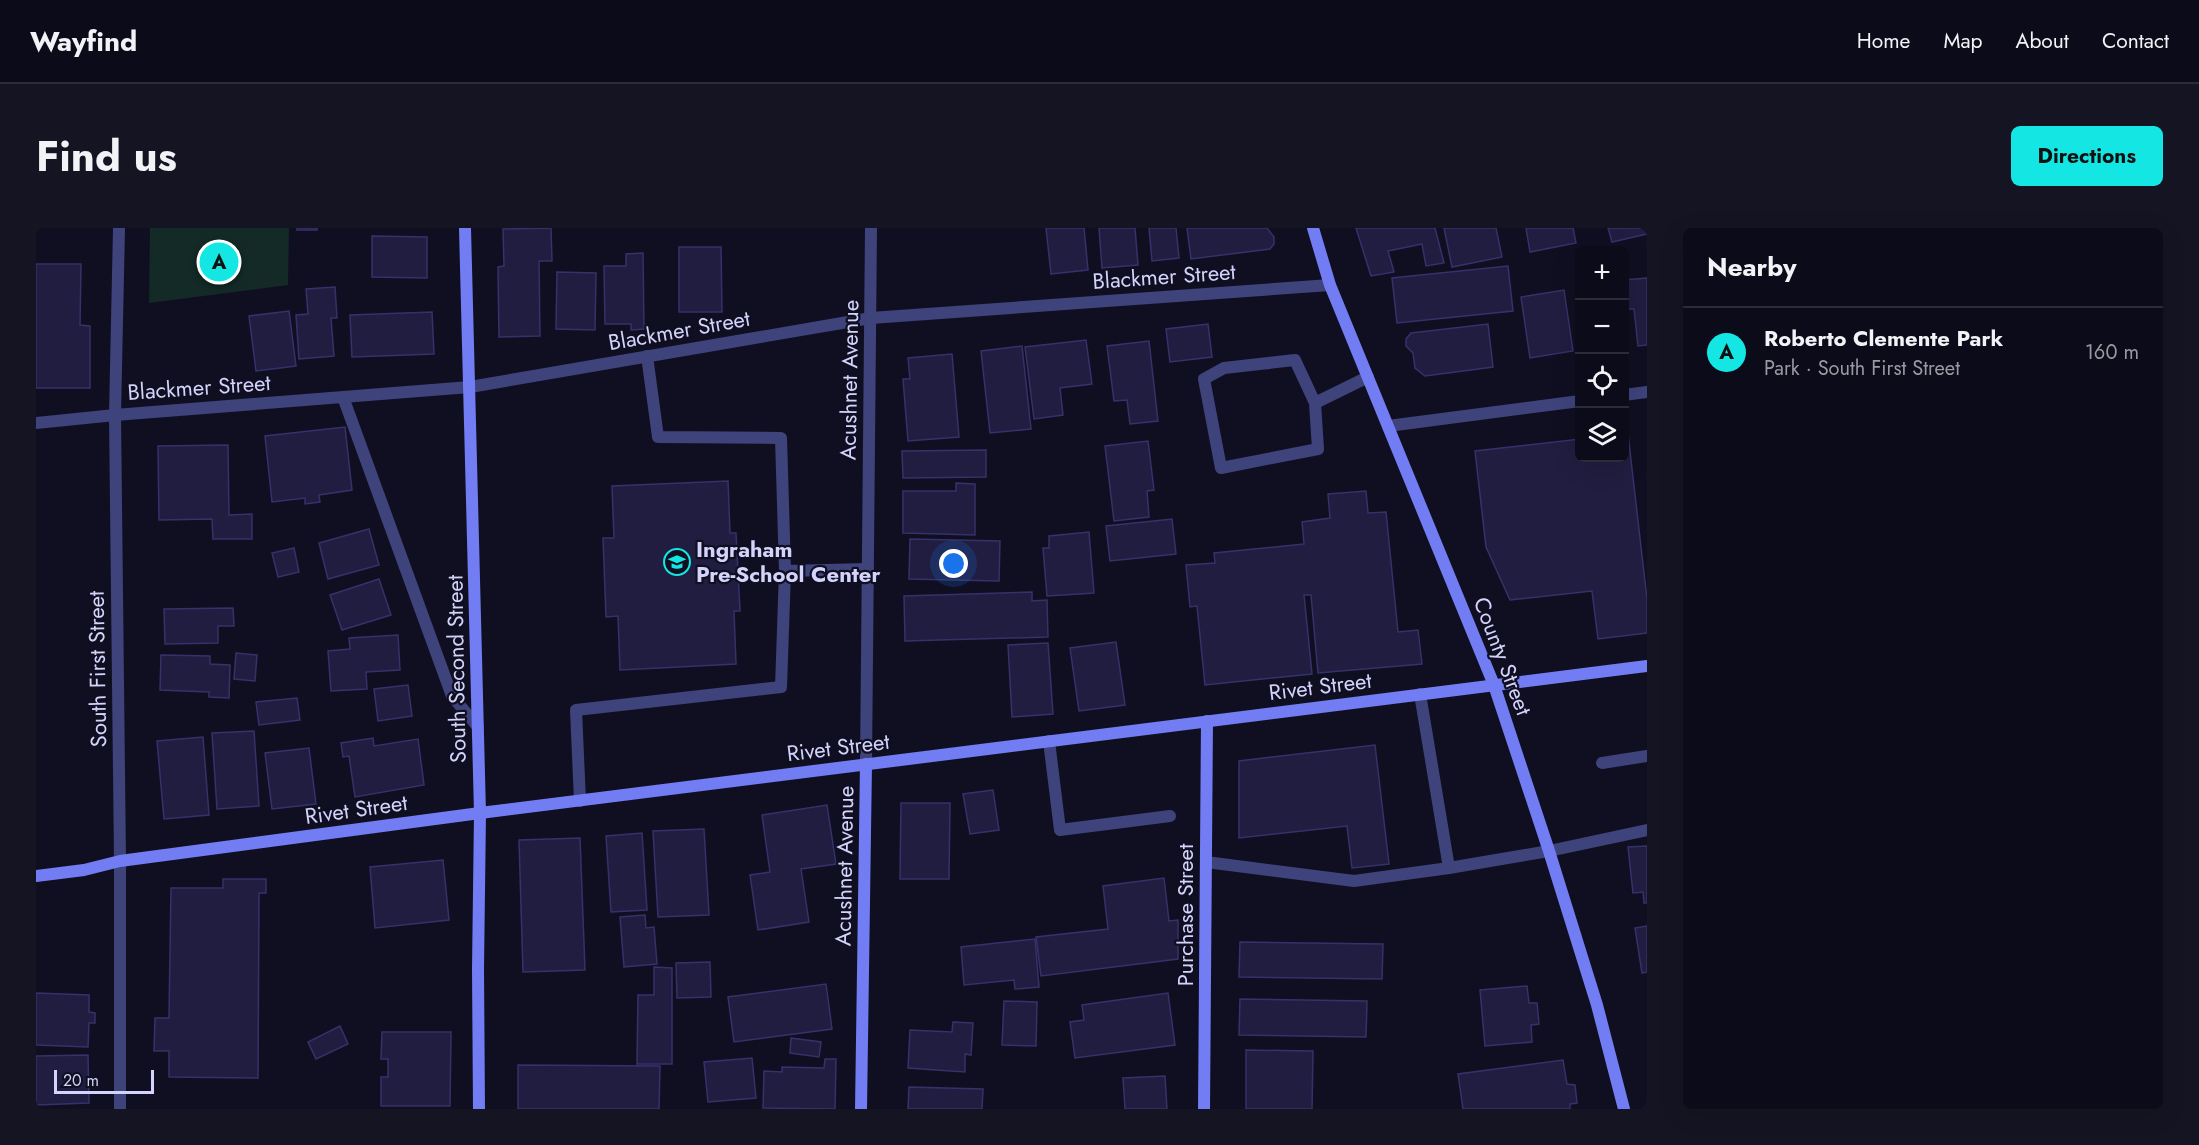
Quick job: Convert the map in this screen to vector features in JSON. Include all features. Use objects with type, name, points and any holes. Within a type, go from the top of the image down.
[{"type":"street","name":"South First Street","points":[[119,228],[115,415],[120,1109]]},
{"type":"street","name":"South Second Street","points":[[465,228],[480,813],[479,1109]]},
{"type":"street","name":"Acushnet Avenue","points":[[861,1109],[871,228]]},
{"type":"street","name":"County Street","points":[[1313,228],[1330,285],[1494,685],[1597,1005],[1624,1109]]},
{"type":"street","name":"Blackmer Street","points":[[36,423],[470,387],[871,318],[1330,285]]},
{"type":"street","points":[[580,801],[576,710],[781,687],[785,571],[781,438],[658,437],[647,356]]},
{"type":"street","points":[[1295,360],[1315,403],[1318,449],[1221,468],[1204,379],[1224,368],[1295,360]]},
{"type":"street","points":[[1315,403],[1368,377]]},
{"type":"street","points":[[1629,394],[1647,392]]},
{"type":"street","points":[[343,397],[452,696],[478,728]]},
{"type":"street","points":[[1388,426],[1575,402]]},
{"type":"street","points":[[785,571],[868,569]]},
{"type":"street","name":"Rivet Street","points":[[36,876],[84,870],[120,861],[480,813],[1647,666]]},
{"type":"street","points":[[1420,694],[1449,868]]},
{"type":"street","name":"Purchase Street","points":[[1204,1109],[1207,721]]},
{"type":"street","points":[[1049,741],[1060,830],[1170,816]]},
{"type":"street","points":[[1602,763],[1647,756]]},
{"type":"street","points":[[1206,862],[1354,881],[1449,868],[1647,830]]},
{"type":"green space","points":[[150,228],[289,228],[288,285],[149,303]]},
{"type":"building","points":[[297,228],[317,228],[317,230],[297,230]]},
{"type":"building","points":[[551,228],[552,261],[539,261],[540,336],[499,337],[498,267],[504,266],[503,229]]},
{"type":"building","points":[[1046,228],[1084,228],[1088,270],[1051,274]]},
{"type":"building","points":[[1099,228],[1135,228],[1138,265],[1102,268]]},
{"type":"building","points":[[1149,228],[1176,228],[1179,258],[1152,261]]},
{"type":"building","points":[[1187,228],[1267,228],[1274,237],[1274,244],[1270,249],[1191,259]]},
{"type":"building","points":[[1356,228],[1435,228],[1444,263],[1426,266],[1422,244],[1388,251],[1394,272],[1371,276]]},
{"type":"building","points":[[1444,228],[1496,228],[1502,257],[1452,267]]},
{"type":"building","points":[[1526,228],[1573,228],[1576,243],[1530,252]]},
{"type":"building","points":[[1608,228],[1647,228],[1647,234],[1612,242]]},
{"type":"building","points":[[372,236],[427,237],[427,278],[372,277]]},
{"type":"building","points":[[679,247],[721,247],[722,312],[679,312]]},
{"type":"building","points":[[643,253],[644,329],[631,330],[631,324],[605,324],[604,266],[626,266],[626,254]]},
{"type":"building","points":[[36,264],[81,264],[80,325],[90,326],[90,388],[36,388]]},
{"type":"building","points":[[1508,266],[1513,311],[1397,323],[1392,278]]},
{"type":"building","points":[[557,272],[596,273],[595,330],[556,329]]},
{"type":"building","points":[[1647,278],[1647,345],[1638,346],[1634,309],[1629,309],[1629,280]]},
{"type":"building","points":[[335,287],[337,318],[331,318],[334,356],[299,359],[296,315],[308,314],[306,289]]},
{"type":"building","points":[[1564,290],[1573,351],[1530,358],[1521,297]]},
{"type":"building","points":[[289,311],[296,366],[256,371],[249,316]]},
{"type":"building","points":[[432,312],[434,354],[352,357],[350,315]]},
{"type":"building","points":[[1208,324],[1212,357],[1170,362],[1166,329]]},
{"type":"building","points":[[1488,324],[1493,367],[1425,376],[1415,368],[1413,353],[1406,346],[1406,339],[1411,333]]},
{"type":"building","points":[[1086,340],[1092,384],[1060,388],[1063,415],[1034,419],[1025,347]]},
{"type":"building","points":[[1149,341],[1158,421],[1130,424],[1127,400],[1114,401],[1107,346]]},
{"type":"building","points":[[1022,346],[1031,429],[990,433],[981,351]]},
{"type":"building","points":[[952,354],[959,437],[908,441],[903,379],[910,379],[908,358]]},
{"type":"building","points":[[345,427],[352,490],[319,495],[320,502],[305,504],[305,498],[272,502],[265,436]]},
{"type":"building","points":[[1575,440],[1575,462],[1629,462],[1629,443],[1647,599],[1647,633],[1598,639],[1592,591],[1510,600],[1486,547],[1475,451]]},
{"type":"building","points":[[1148,441],[1154,490],[1147,491],[1149,517],[1114,521],[1105,446]]},
{"type":"building","points":[[228,445],[229,515],[252,514],[252,539],[213,539],[212,519],[159,520],[158,446]]},
{"type":"building","points":[[986,450],[986,477],[903,478],[902,451]]},
{"type":"building","points":[[728,481],[730,533],[736,533],[740,611],[734,611],[736,664],[620,670],[618,616],[606,617],[603,538],[614,538],[612,486]]},
{"type":"building","points":[[956,483],[975,484],[975,535],[903,533],[903,491],[956,491]]},
{"type":"building","points":[[1366,491],[1368,513],[1386,512],[1398,632],[1418,630],[1422,664],[1318,673],[1311,595],[1304,595],[1312,674],[1205,685],[1197,606],[1190,607],[1186,565],[1215,563],[1214,553],[1304,544],[1302,522],[1330,518],[1328,494]]},
{"type":"building","points":[[1172,519],[1176,554],[1110,561],[1106,526]]},
{"type":"building","points":[[369,529],[379,565],[328,579],[319,543]]},
{"type":"building","points":[[1089,532],[1094,593],[1047,596],[1043,548],[1049,548],[1049,536]]},
{"type":"building","points":[[910,539],[1000,541],[999,581],[909,579]]},
{"type":"building","points":[[294,548],[299,572],[278,577],[272,553]]},
{"type":"building","points":[[379,579],[391,615],[342,630],[330,595]]},
{"type":"building","points":[[1032,592],[1032,601],[1047,600],[1048,637],[905,641],[904,596]]},
{"type":"building","points":[[233,608],[234,626],[218,626],[218,643],[165,644],[164,609]]},
{"type":"building","points":[[398,635],[400,670],[366,672],[367,689],[331,691],[328,651],[350,649],[349,638]]},
{"type":"building","points":[[1116,642],[1125,705],[1079,711],[1070,648]]},
{"type":"building","points":[[1048,643],[1053,714],[1012,717],[1008,645]]},
{"type":"building","points":[[236,653],[257,655],[255,681],[234,679]]},
{"type":"building","points":[[161,655],[210,656],[210,664],[230,665],[229,698],[209,697],[209,692],[160,690]]},
{"type":"building","points":[[408,685],[412,716],[378,721],[374,689]]},
{"type":"building","points":[[297,698],[300,720],[259,725],[256,702]]},
{"type":"building","points":[[254,731],[259,806],[217,809],[212,733]]},
{"type":"building","points":[[203,737],[209,815],[164,819],[157,741]]},
{"type":"building","points":[[373,738],[374,746],[418,739],[424,785],[355,797],[349,756],[343,757],[341,743]]},
{"type":"building","points":[[1375,745],[1389,864],[1352,868],[1347,826],[1239,838],[1239,761]]},
{"type":"building","points":[[309,748],[316,804],[272,809],[265,753]]},
{"type":"building","points":[[993,790],[999,830],[970,834],[963,794]]},
{"type":"building","points":[[901,803],[950,803],[949,879],[900,879]]},
{"type":"building","points":[[827,805],[836,864],[801,869],[809,922],[758,930],[750,875],[770,872],[762,815]]},
{"type":"building","points":[[704,829],[709,915],[658,917],[653,831]]},
{"type":"building","points":[[642,833],[647,910],[611,912],[606,836]]},
{"type":"building","points":[[580,838],[585,970],[523,972],[519,840]]},
{"type":"building","points":[[1647,846],[1647,903],[1644,903],[1643,892],[1633,893],[1628,847]]},
{"type":"building","points":[[443,860],[449,920],[375,928],[370,867]]},
{"type":"building","points":[[1164,878],[1169,921],[1178,920],[1178,959],[1041,976],[1036,937],[1108,929],[1103,886]]},
{"type":"building","points":[[223,879],[266,879],[266,893],[259,893],[258,1078],[169,1077],[169,1051],[154,1051],[155,1018],[169,1018],[171,888],[223,888]]},
{"type":"building","points":[[645,915],[646,928],[654,927],[657,964],[624,967],[620,917]]},
{"type":"building","points":[[1647,926],[1647,972],[1642,973],[1635,928]]},
{"type":"building","points":[[1035,939],[1039,987],[1015,989],[1014,980],[964,985],[961,947]]},
{"type":"building","points":[[1240,942],[1383,944],[1382,979],[1239,977]]},
{"type":"building","points":[[710,962],[711,997],[677,998],[676,963]]},
{"type":"building","points":[[654,967],[672,968],[672,1064],[637,1064],[638,995],[654,995]]},
{"type":"building","points":[[826,984],[832,1029],[734,1042],[728,997]]},
{"type":"building","points":[[1527,986],[1529,1003],[1537,1003],[1539,1024],[1531,1025],[1532,1042],[1485,1046],[1480,990]]},
{"type":"building","points":[[36,993],[89,995],[89,1012],[95,1013],[95,1023],[89,1023],[88,1047],[36,1045]]},
{"type":"building","points":[[1168,993],[1175,1045],[1075,1058],[1070,1022],[1084,1020],[1082,1005]]},
{"type":"building","points":[[1240,999],[1367,1001],[1366,1037],[1239,1035]]},
{"type":"building","points":[[1004,1001],[1037,1002],[1036,1046],[1002,1045]]},
{"type":"building","points":[[953,1022],[973,1023],[971,1055],[965,1054],[965,1072],[908,1068],[910,1030],[952,1032]]},
{"type":"building","points":[[340,1026],[348,1044],[316,1059],[308,1042]]},
{"type":"building","points":[[382,1032],[451,1032],[450,1106],[381,1106],[381,1077],[388,1077],[388,1059],[381,1059]]},
{"type":"building","points":[[791,1038],[821,1042],[819,1057],[790,1053]]},
{"type":"building","points":[[1246,1050],[1313,1051],[1312,1109],[1246,1109]]},
{"type":"building","points":[[88,1055],[89,1103],[36,1105],[36,1056]]},
{"type":"building","points":[[752,1058],[756,1098],[708,1102],[704,1062]]},
{"type":"building","points":[[825,1059],[836,1059],[835,1109],[763,1108],[764,1071],[782,1072],[782,1067],[824,1068]]},
{"type":"building","points":[[1563,1060],[1567,1084],[1575,1085],[1577,1103],[1570,1104],[1570,1109],[1463,1109],[1458,1074]]},
{"type":"building","points":[[518,1065],[660,1066],[659,1109],[518,1109]]},
{"type":"building","points":[[1165,1076],[1167,1109],[1125,1109],[1123,1078]]},
{"type":"building","points":[[909,1087],[983,1089],[982,1109],[908,1109]]},
{"type":"place","name":"Roberto Clemente Park","points":[[219,262]]},
{"type":"place","name":"Ingraham Pre-School Center","points":[[677,562]]}]
